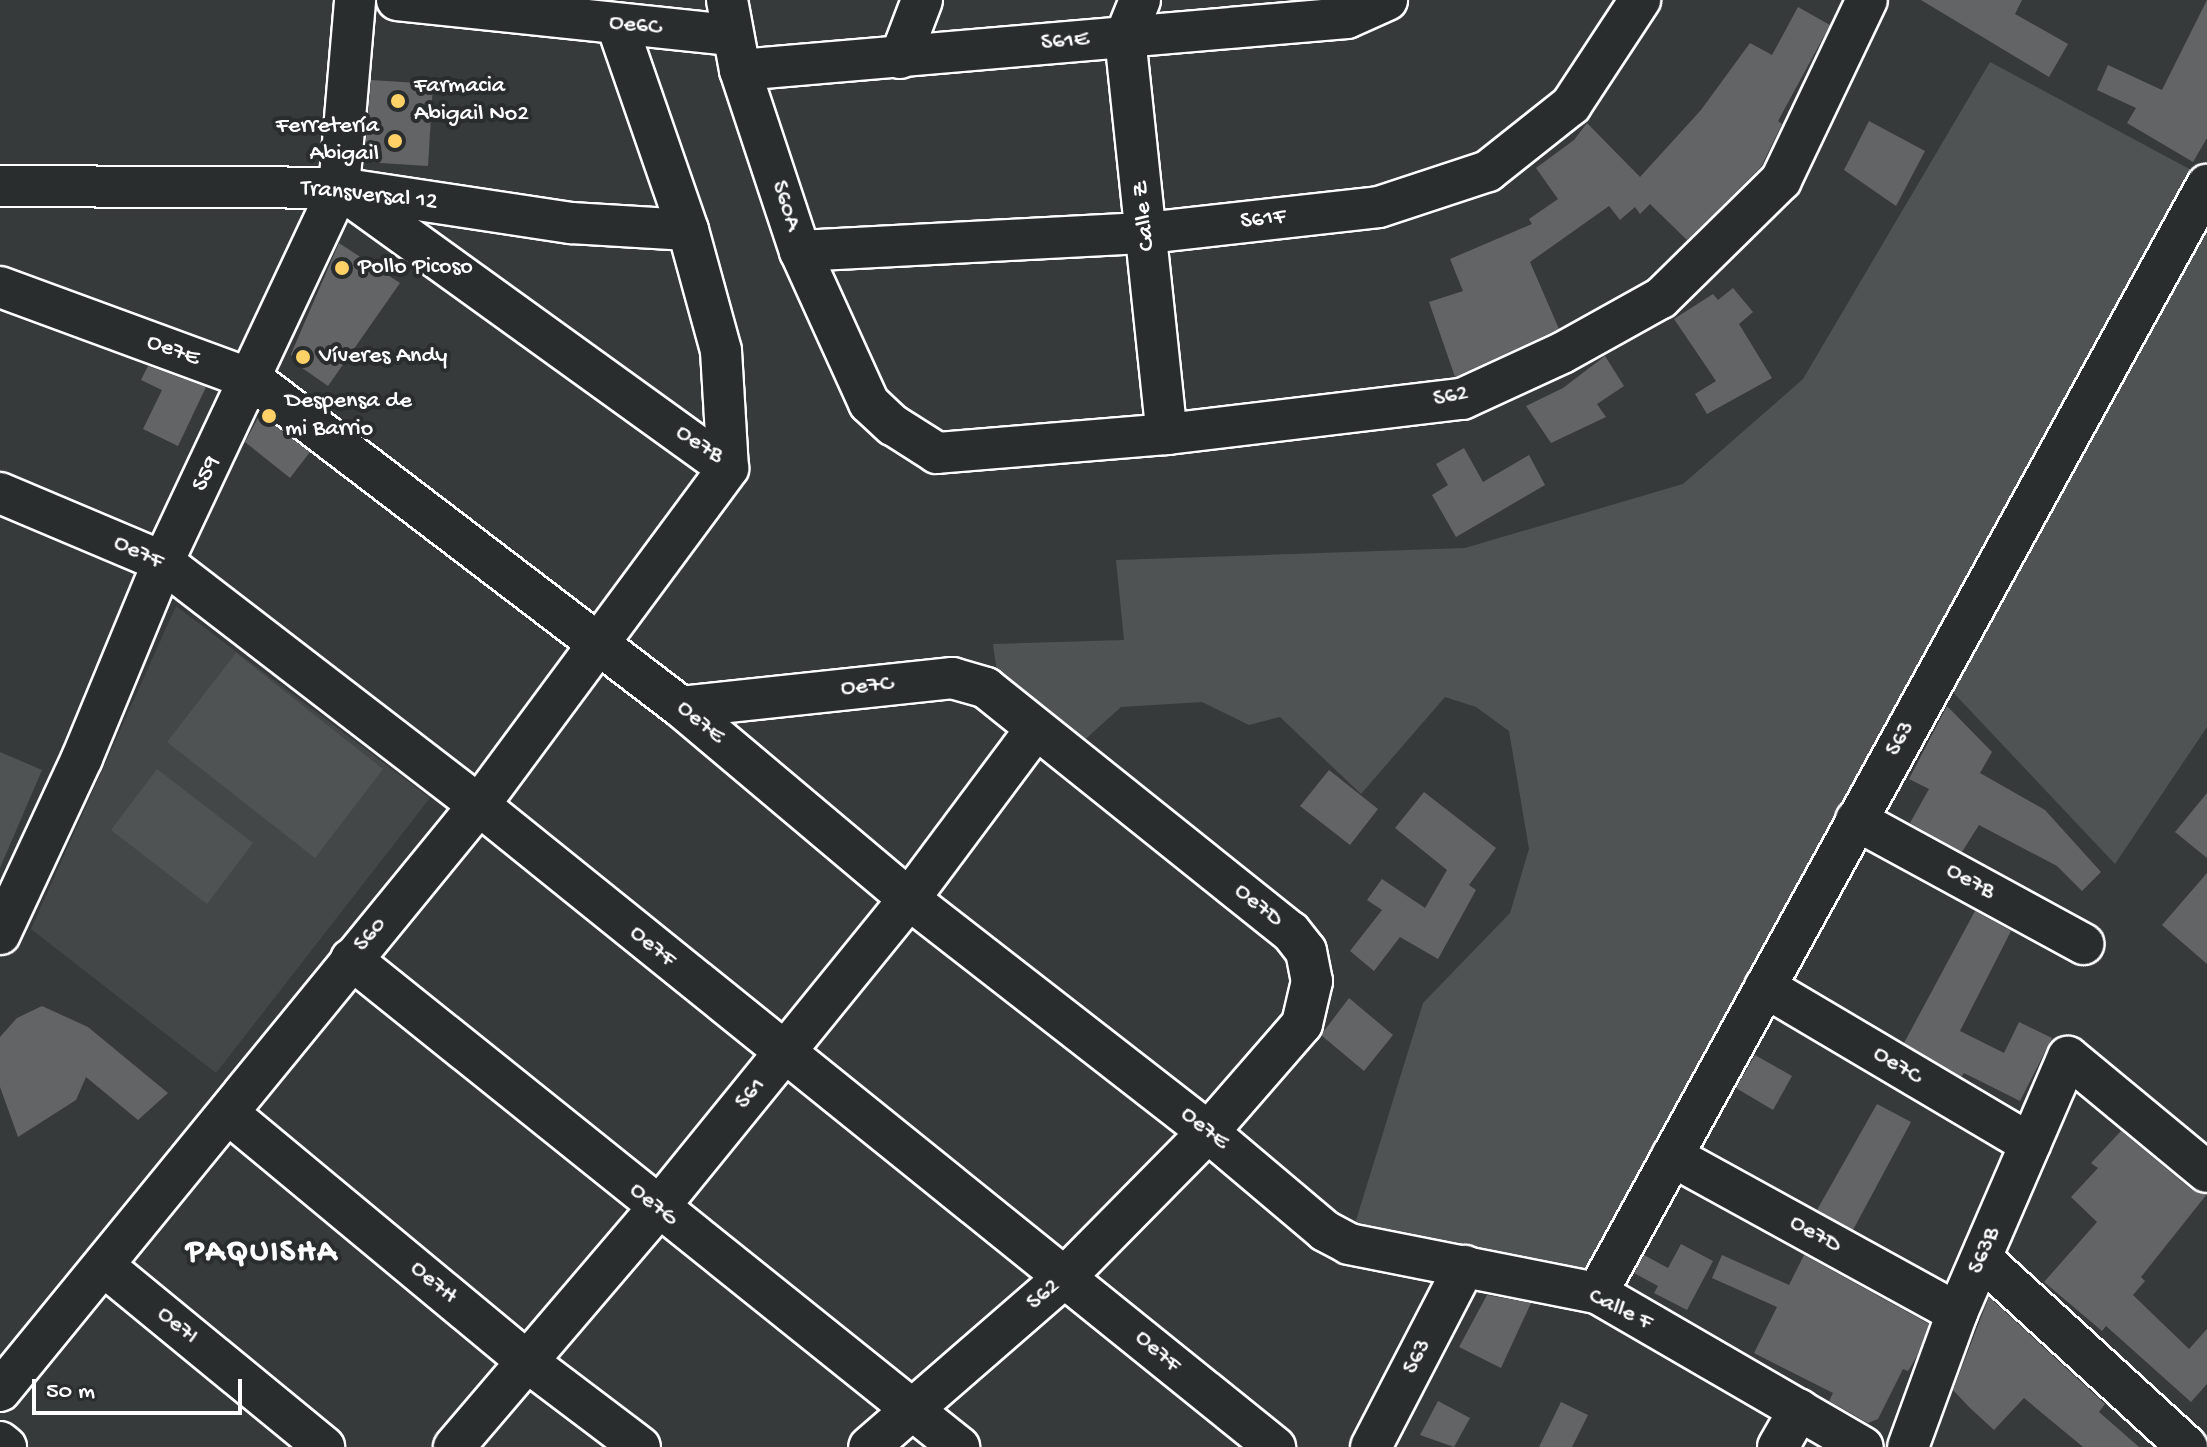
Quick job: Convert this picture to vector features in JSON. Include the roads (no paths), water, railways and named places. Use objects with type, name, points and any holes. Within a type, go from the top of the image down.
[{"type":"street","name":"S59","points":[[0,934],[82,758],[163,562],[253,380],[339,188],[355,0]]},
{"type":"street","name":"Oe6C","points":[[397,0],[732,35]]},
{"type":"street","points":[[900,58],[922,0]]},
{"type":"street","name":"Calle Z","points":[[1140,0],[1125,37],[1167,434]]},
{"type":"street","name":"S61E","points":[[732,35],[900,58],[1347,18],[1387,0]]},
{"type":"street","name":"S61F","points":[[800,251],[1147,233],[1379,207],[1488,171],[1571,105],[1640,0]]},
{"type":"street","name":"S62","points":[[869,403],[893,425],[937,453],[1167,434],[1462,399],[1562,353],[1661,298],[1781,180],[1854,5]]},
{"type":"street","name":"Oe7B","points":[[617,25],[688,230],[721,351],[728,468]]},
{"type":"street","name":"S60A","points":[[732,35],[800,251],[869,403]]},
{"type":"street","name":"S63","points":[[1597,1293],[2207,185]]},
{"type":"street","name":"Transversal 12","points":[[0,186],[339,188],[571,223],[688,230]]},
{"type":"street","name":"Oe7B","points":[[339,188],[728,468]]},
{"type":"street","name":"Oe7E","points":[[0,287],[253,380],[681,707],[909,899],[1208,1132],[1325,1231],[1349,1244]]},
{"type":"street","name":"S60","points":[[0,1391],[479,805],[600,646],[728,468]]},
{"type":"street","name":"Oe7F","points":[[0,493],[163,562],[479,805],[782,1055],[1067,1275],[1275,1447]]},
{"type":"street","name":"Oe7C","points":[[681,707],[952,678],[986,688],[1034,731]]},
{"type":"street","name":"S61","points":[[454,1447],[529,1363],[657,1209],[909,899],[1034,731]]},
{"type":"street","name":"Oe7D","points":[[1034,731],[1291,932],[1306,951],[1312,981],[1302,1024],[1208,1132]]},
{"type":"street","name":"Oe7B","points":[[1856,820],[2083,944]]},
{"type":"street","name":"Oe7G","points":[[351,959],[657,1209],[959,1447]]},
{"type":"street","name":"Oe7C","points":[[1765,987],[2030,1144]]},
{"type":"street","name":"S63B","points":[[1908,1447],[1957,1313],[2068,1057],[2207,1172]]},
{"type":"street","name":"Oe7H","points":[[229,1114],[529,1363],[640,1447]]},
{"type":"street","name":"S62","points":[[869,1447],[1067,1275],[1208,1132]]},
{"type":"street","name":"Oe7D","points":[[1672,1156],[1957,1313]]},
{"type":"street","name":"Calle F","points":[[1349,1244],[1597,1293],[1863,1447]]},
{"type":"street","points":[[1982,1259],[2187,1447]]},
{"type":"street","name":"Oe7I","points":[[104,1266],[324,1447]]},
{"type":"street","name":"S63","points":[[1371,1447],[1465,1266]]},
{"type":"street","points":[[1778,1447],[1799,1410]]},
{"type":"street","points":[[0,1442],[6,1447]]},
{"type":"place","name":"Farmacia Abigail No2","points":[[398,101]]},
{"type":"place","name":"Ferretería Abigail","points":[[395,141]]},
{"type":"place","name":"Pollo Picoso","points":[[342,268]]},
{"type":"place","name":"Víveres Andy","points":[[303,357]]},
{"type":"place","name":"Despensa de mi Barrio","points":[[269,416]]},
{"type":"district","name":"PAQUISHA","points":[[262,1253]]}]
